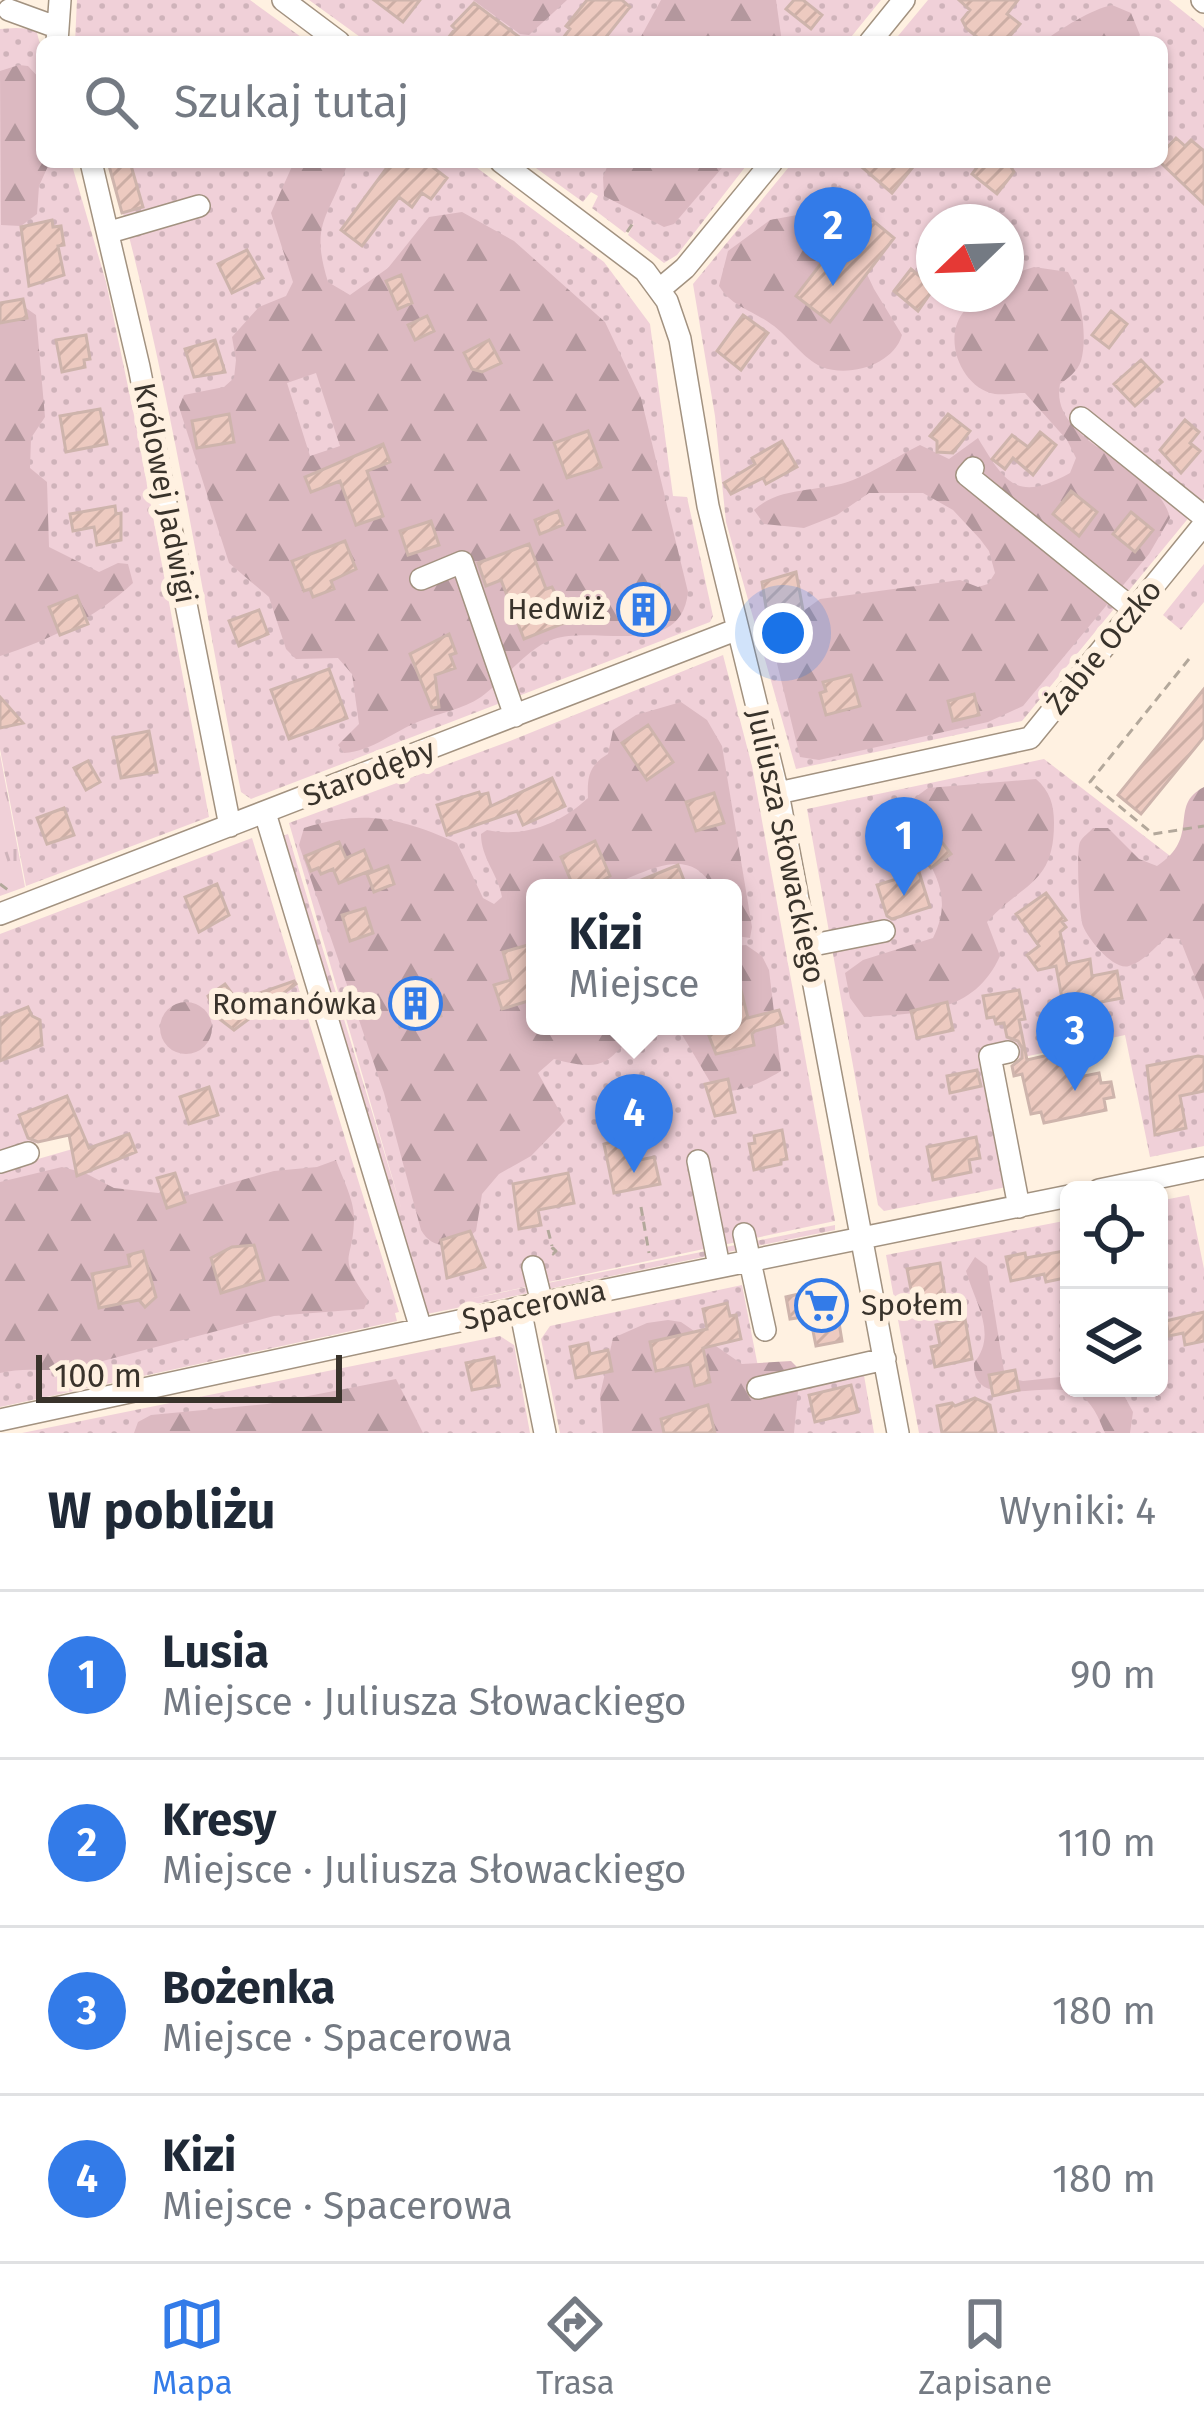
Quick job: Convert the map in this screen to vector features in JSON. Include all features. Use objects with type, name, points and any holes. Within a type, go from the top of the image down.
[{"type":"street","points":[[10,10],[57,34],[60,0]]},
{"type":"street","points":[[875,36],[904,0]]},
{"type":"street","points":[[284,1],[331,36]]},
{"type":"street","name":"Królowej Jadwigi","points":[[93,168],[110,232],[230,826]]},
{"type":"street","points":[[509,168],[623,254],[660,289],[685,268],[767,168]]},
{"type":"street","points":[[110,232],[200,206]]},
{"type":"street","name":"Juliusza Słowackiego","points":[[660,289],[680,339],[708,506],[778,793],[898,1433]]},
{"type":"street","points":[[1081,418],[1204,520]]},
{"type":"street","points":[[973,467],[967,475],[1134,610]]},
{"type":"street","name":"Żabie Oczko","points":[[778,793],[1030,738],[1204,520]]},
{"type":"street","points":[[421,579],[461,562],[515,716]]},
{"type":"street","name":"Starodęby","points":[[0,914],[738,629]]},
{"type":"street","points":[[266,813],[421,1329]]},
{"type":"street","points":[[808,946],[884,931]]},
{"type":"street","points":[[1008,1052],[990,1056],[1019,1207]]},
{"type":"street","points":[[0,1162],[28,1153]]},
{"type":"street","points":[[698,1161],[719,1266]]},
{"type":"street","points":[[1142,1181],[1204,1168]]},
{"type":"street","name":"Spacerowa","points":[[0,1420],[1060,1198]]},
{"type":"street","points":[[744,1234],[764,1330]]},
{"type":"street","points":[[533,1267],[531,1306],[545,1433]]},
{"type":"street","points":[[758,1388],[885,1359]]},
{"type":"path","points":[[1189,659],[1090,782],[1153,834],[1204,826]]},
{"type":"path","points":[[641,1207],[649,1252]]},
{"type":"path","points":[[548,1230],[552,1248]]},
{"type":"green space","points":[[77,0],[250,0],[300,36],[75,36]]},
{"type":"green space","points":[[309,0],[881,0],[852,36],[359,36]]},
{"type":"green space","points":[[473,0],[567,0],[529,35],[520,34]]},
{"type":"green space","points":[[661,0],[776,0],[781,36],[641,36]]},
{"type":"green space","points":[[928,0],[1169,0],[1204,28],[1204,499],[1022,721],[796,769],[726,522],[715,416],[693,284],[788,168],[1168,168],[1168,36],[898,36]]},
{"type":"green space","points":[[1112,5],[1131,13],[1140,35],[1052,36]]},
{"type":"green space","points":[[0,29],[36,29],[36,168],[73,168],[106,282],[209,817],[26,886],[0,749]]},
{"type":"green space","points":[[19,65],[36,75],[36,168],[47,168],[39,186],[37,214],[21,226],[1,225],[0,71]]},
{"type":"green space","points":[[111,168],[477,168],[604,262],[650,324],[673,496],[687,497],[713,616],[710,622],[516,697],[457,570],[503,702],[251,799],[241,792],[166,397]]},
{"type":"green space","points":[[291,168],[346,168],[324,220],[321,245],[328,282],[350,295],[388,268],[429,217],[462,212],[514,241],[605,322],[641,398],[688,592],[682,613],[670,626],[653,633],[554,639],[474,701],[364,749],[344,753],[338,745],[359,724],[352,674],[338,658],[296,659],[286,649],[269,597],[229,563],[179,407],[184,395],[224,387],[234,378],[232,337],[259,307],[286,296],[293,282],[271,213]],"holes":[[[316,373],[340,446],[310,456],[287,383]]]},
{"type":"green space","points":[[536,168],[744,168],[677,255],[664,263],[628,235],[634,223],[625,233],[592,208],[598,196],[591,192],[583,202]]},
{"type":"green space","points":[[607,168],[722,168],[674,224],[664,227],[604,196]]},
{"type":"green space","points":[[840,185],[853,202],[847,232],[902,335],[881,361],[845,371],[815,363],[719,286],[728,251],[770,220],[824,210],[832,189]]},
{"type":"green space","points":[[1034,267],[1068,272],[1080,303],[1081,361],[1060,384],[1061,405],[1070,423],[1146,483],[1170,518],[1149,554],[1023,706],[988,722],[819,760],[800,757],[770,635],[820,599],[960,580],[978,587],[988,584],[995,573],[980,539],[953,510],[923,493],[869,493],[837,515],[804,528],[764,524],[754,510],[789,493],[853,480],[920,445],[949,459],[978,438],[1015,484],[1038,486],[1070,473],[1076,458],[1067,440],[1025,393],[983,390],[965,373],[955,350],[954,337],[964,312],[1024,312],[1024,270]]},
{"type":"green space","points":[[16,301],[36,315],[45,417],[31,438],[30,468],[47,482],[49,547],[99,572],[118,563],[128,564],[133,583],[71,627],[0,656],[0,303]]},
{"type":"green space","points":[[1204,564],[1204,602],[1181,630],[1163,615]]},
{"type":"green space","points":[[723,655],[752,766],[835,1221],[469,1299],[835,1225],[835,1230],[427,1314],[282,836],[288,834],[402,1211],[289,823]]},
{"type":"green space","points":[[681,702],[707,720],[722,746],[752,927],[750,938],[742,937],[742,879],[706,879],[690,866],[676,864],[627,879],[526,879],[526,1035],[637,1035],[602,1062],[591,1065],[554,1059],[538,1073],[565,1121],[531,1156],[499,1174],[482,1194],[476,1231],[455,1244],[440,1245],[421,1230],[384,1093],[299,845],[304,828],[364,818],[400,822],[437,834],[457,843],[483,898],[494,904],[502,897],[481,834],[528,830],[566,815],[588,798],[590,772],[608,754],[613,730],[636,715]]},
{"type":"green space","points":[[0,754],[25,887],[0,896]]},
{"type":"green space","points":[[1044,759],[1204,882],[1204,1146],[1150,1157],[1125,1035],[1001,1062],[1022,1184],[884,1211],[878,1205],[807,809]]},
{"type":"green space","points":[[1036,779],[1052,804],[1053,843],[1034,881],[987,922],[1000,956],[989,975],[976,989],[943,1007],[864,1017],[850,998],[845,973],[863,960],[933,938],[941,916],[937,879],[913,834],[909,802],[928,788]]},
{"type":"green space","points":[[1204,787],[1204,1000],[1180,939],[1166,938],[1129,966],[1116,964],[1102,953],[1083,926],[1078,870],[1080,842],[1093,828],[1108,828],[1139,859],[1157,866],[1178,844],[1187,803]]},
{"type":"green space","points":[[252,838],[399,1312],[395,1313],[397,1321],[0,1407],[0,1170],[76,1148],[71,1131],[0,1156],[0,934]]},
{"type":"green space","points":[[742,945],[762,956],[769,970],[781,1071],[750,1086],[716,1092],[682,1035],[742,1035]]},
{"type":"green space","points":[[186,1002],[204,1010],[212,1028],[204,1046],[186,1054],[168,1046],[160,1028],[168,1010]]},
{"type":"green space","points":[[336,1160],[353,1210],[349,1265],[368,1300],[364,1309],[274,1316],[76,1368],[0,1373],[0,1182],[62,1167],[114,1188],[185,1196],[274,1171]]},
{"type":"green space","points":[[1189,1195],[1204,1269],[1204,1433],[919,1433],[886,1255],[1060,1222],[1060,1397],[1168,1397],[1168,1199]]},
{"type":"green space","points":[[975,1257],[987,1266],[1005,1377],[1023,1381],[1060,1377],[1060,1390],[998,1391],[977,1378],[974,1363],[984,1330],[966,1271]]},
{"type":"green space","points":[[742,1285],[761,1382],[861,1358],[874,1433],[560,1433],[541,1339],[550,1326]]},
{"type":"green space","points":[[681,1322],[742,1364],[791,1361],[800,1370],[794,1433],[603,1433],[600,1395],[613,1338],[647,1323]]},
{"type":"green space","points":[[500,1336],[514,1345],[530,1433],[22,1433]]},
{"type":"green space","points":[[396,1379],[423,1433],[134,1433],[138,1422],[151,1415],[267,1404]]},
{"type":"green space","points":[[1083,1397],[1125,1397],[1133,1412],[1130,1433],[1105,1433]]},
{"type":"building","points":[[374,0],[420,0],[403,22]]},
{"type":"building","points":[[587,0],[622,0],[630,7],[607,36],[565,36],[570,29],[566,26]]},
{"type":"building","points":[[794,0],[803,0],[822,15],[811,29],[786,9]]},
{"type":"building","points":[[959,0],[1018,0],[1007,14],[1020,24],[1010,36],[976,36],[962,20],[970,10]]},
{"type":"building","points":[[474,3],[518,36],[450,36],[455,29],[452,26]]},
{"type":"building","points":[[1176,138],[1185,146],[1191,140],[1204,151],[1204,204],[1166,168],[1168,147]]},
{"type":"building","points":[[110,168],[132,168],[143,207],[122,213]]},
{"type":"building","points":[[387,168],[434,168],[447,178],[431,199],[422,193],[412,207],[399,197],[362,246],[341,230]]},
{"type":"building","points":[[863,168],[912,168],[892,193]]},
{"type":"building","points":[[976,168],[1012,168],[1014,172],[997,194],[972,174]]},
{"type":"building","points":[[871,219],[894,238],[830,322],[796,296],[830,252],[837,258]]},
{"type":"building","points":[[52,220],[53,227],[61,226],[64,245],[58,246],[64,275],[29,286],[21,227]]},
{"type":"building","points":[[247,250],[263,278],[232,293],[218,264]]},
{"type":"building","points":[[911,269],[916,273],[916,309],[894,291]]},
{"type":"building","points":[[401,275],[412,303],[398,309],[386,281]]},
{"type":"building","points":[[23,299],[27,318],[0,323],[0,303]]},
{"type":"building","points":[[1111,311],[1127,324],[1109,348],[1092,335]]},
{"type":"building","points":[[743,315],[768,333],[741,370],[717,351]]},
{"type":"building","points":[[427,316],[434,331],[415,340],[408,325]]},
{"type":"building","points":[[86,335],[90,359],[84,360],[85,367],[62,372],[56,340]]},
{"type":"building","points":[[215,340],[225,372],[194,377],[185,349]]},
{"type":"building","points":[[489,340],[501,363],[482,372],[472,369],[464,353]]},
{"type":"building","points":[[1141,360],[1162,382],[1135,406],[1114,384]]},
{"type":"building","points":[[100,409],[107,444],[66,452],[60,416]]},
{"type":"building","points":[[229,414],[234,442],[197,448],[192,421]]},
{"type":"building","points":[[948,414],[970,431],[953,453],[937,452],[937,441],[930,436]]},
{"type":"building","points":[[1185,420],[1199,432],[1190,443],[1200,451],[1181,473],[1160,450]]},
{"type":"building","points":[[588,431],[601,467],[567,478],[554,443]]},
{"type":"building","points":[[1040,432],[1056,445],[1033,475],[1013,458],[1005,469],[992,459],[1012,435],[1028,447]]},
{"type":"building","points":[[782,441],[797,467],[766,484],[763,478],[731,494],[724,483],[755,464],[752,458]]},
{"type":"building","points":[[383,444],[390,462],[367,471],[383,516],[356,525],[340,481],[311,492],[305,477]]},
{"type":"building","points":[[1071,491],[1097,512],[1079,536],[1053,514]]},
{"type":"building","points":[[115,506],[116,514],[121,513],[121,540],[97,545],[94,527],[73,531],[70,514]]},
{"type":"building","points":[[558,511],[563,525],[540,534],[535,520]]},
{"type":"building","points":[[1131,512],[1153,530],[1135,552],[1113,534]]},
{"type":"building","points":[[431,521],[439,545],[408,555],[400,531]]},
{"type":"building","points":[[345,541],[356,569],[331,581],[334,589],[313,597],[310,589],[304,591],[292,561]]},
{"type":"building","points":[[529,544],[546,589],[552,587],[569,621],[524,639],[501,580],[486,586],[478,563]]},
{"type":"building","points":[[796,572],[803,610],[768,620],[762,582]]},
{"type":"building","name":"Hedwiż","points":[[659,585],[665,615],[635,627],[621,599]]},
{"type":"building","points":[[77,596],[88,624],[60,635],[49,607]]},
{"type":"building","points":[[259,610],[268,634],[239,646],[229,621]]},
{"type":"building","points":[[449,634],[455,668],[435,675],[439,707],[432,708],[410,654]]},
{"type":"building","points":[[329,669],[347,718],[289,739],[271,690]]},
{"type":"building","points":[[851,675],[860,706],[826,715],[820,693],[826,691],[823,682]]},
{"type":"building","points":[[1204,689],[1204,737],[1141,814],[1118,795]]},
{"type":"building","points":[[974,694],[979,715],[953,721],[948,701]]},
{"type":"building","points":[[0,697],[23,723],[0,728]]},
{"type":"building","points":[[648,725],[673,762],[647,780],[622,743]]},
{"type":"building","points":[[149,731],[157,772],[121,778],[113,738]]},
{"type":"building","points":[[88,761],[100,782],[86,790],[74,768]]},
{"type":"building","points":[[552,778],[565,806],[523,825],[517,811],[447,835],[437,805],[479,792],[488,793],[491,806]]},
{"type":"building","points":[[714,793],[724,823],[696,831],[686,802]]},
{"type":"building","points":[[64,808],[74,835],[47,844],[37,818]]},
{"type":"building","points":[[931,828],[951,854],[931,868],[911,842]]},
{"type":"building","points":[[595,841],[610,876],[570,879],[561,857]]},
{"type":"building","points":[[339,842],[346,858],[364,850],[372,870],[339,883],[333,869],[321,874],[318,868],[311,871],[305,856]]},
{"type":"building","points":[[678,865],[683,879],[644,879]]},
{"type":"building","points":[[388,866],[394,884],[374,892],[367,874]]},
{"type":"building","points":[[919,872],[930,907],[892,919],[887,916],[877,885]]},
{"type":"building","points":[[217,884],[229,915],[199,932],[185,897]]},
{"type":"building","points":[[1046,893],[1066,920],[1060,932],[1067,964],[1090,959],[1092,976],[1117,971],[1122,998],[1064,1009],[1056,966],[1038,970],[1027,955],[1039,946],[1016,914]]},
{"type":"building","points":[[365,908],[373,933],[350,941],[342,915]]},
{"type":"building","points":[[526,946],[526,1002],[502,1009],[494,985],[511,980],[503,952]]},
{"type":"building","name":"Romanówka","points":[[431,980],[441,1016],[400,1027],[391,992]]},
{"type":"building","points":[[294,981],[234,1030],[217,1017],[208,996],[225,984],[233,995],[260,993]]},
{"type":"building","points":[[1019,990],[1027,1060],[1066,1051],[1071,1070],[1077,1068],[1079,1077],[1099,1073],[1101,1083],[1111,1082],[1114,1097],[1104,1099],[1106,1110],[1044,1123],[1041,1112],[1031,1114],[1022,1074],[1014,1076],[1012,1066],[1022,1058],[1022,1048],[1007,1037],[1004,1023],[987,1018],[983,996]]},
{"type":"building","points":[[742,994],[748,1018],[779,1010],[783,1023],[755,1031],[754,1045],[716,1054],[709,1035],[742,1035]]},
{"type":"building","points":[[947,1002],[953,1030],[917,1038],[911,1011]]},
{"type":"building","points":[[28,1007],[40,1020],[42,1045],[0,1061],[0,1018]]},
{"type":"building","points":[[1204,1057],[1204,1091],[1180,1096],[1186,1128],[1155,1135],[1147,1066]]},
{"type":"building","points":[[977,1070],[981,1086],[950,1093],[947,1076]]},
{"type":"building","points":[[728,1079],[735,1112],[715,1116],[705,1084]]},
{"type":"building","points":[[209,1087],[218,1115],[189,1124],[180,1097]]},
{"type":"building","points":[[67,1096],[89,1148],[129,1134],[136,1152],[77,1176],[69,1135],[38,1142],[28,1138],[19,1115]]},
{"type":"building","points":[[782,1130],[787,1159],[754,1170],[749,1144],[755,1143],[754,1136]]},
{"type":"building","points":[[976,1137],[980,1158],[969,1160],[971,1172],[933,1180],[927,1147]]},
{"type":"building","points":[[625,1138],[630,1162],[654,1157],[660,1184],[614,1193],[604,1144]]},
{"type":"building","points":[[175,1173],[185,1202],[167,1208],[157,1178]]},
{"type":"building","points":[[568,1173],[574,1203],[538,1210],[541,1225],[519,1229],[513,1184]]},
{"type":"building","points":[[470,1231],[485,1267],[447,1278],[441,1240]]},
{"type":"building","points":[[254,1245],[264,1280],[221,1293],[211,1258],[232,1247]]},
{"type":"building","points":[[143,1251],[156,1297],[145,1307],[139,1300],[99,1308],[92,1274],[130,1266],[128,1255]]},
{"type":"building","points":[[1060,1252],[1060,1279],[1046,1282],[1044,1274],[1011,1281],[1006,1257],[1025,1253],[1026,1258]]},
{"type":"building","points":[[940,1263],[945,1295],[913,1300],[907,1269]]},
{"type":"building","points":[[833,1286],[842,1341],[816,1346],[810,1316],[790,1319],[786,1297]]},
{"type":"building","points":[[727,1303],[730,1316],[736,1315],[741,1339],[703,1348],[710,1382],[695,1386],[690,1364],[656,1371],[650,1342],[707,1329],[703,1309]]},
{"type":"building","points":[[1204,1312],[1204,1341],[1185,1345],[1183,1333],[1169,1336],[1168,1321]]},
{"type":"building","points":[[965,1319],[972,1359],[935,1367],[931,1347],[940,1345],[936,1325]]},
{"type":"building","points":[[588,1343],[590,1354],[608,1350],[612,1371],[576,1378],[570,1347]]},
{"type":"building","points":[[494,1357],[499,1385],[472,1390],[466,1363]]},
{"type":"building","points":[[1015,1370],[1019,1390],[993,1396],[989,1375]]},
{"type":"building","points":[[851,1385],[858,1412],[815,1422],[809,1395]]},
{"type":"building","points":[[975,1398],[990,1405],[996,1433],[942,1433],[937,1406],[955,1406]]},
{"type":"building","points":[[708,1405],[715,1433],[664,1433],[661,1419]]},
{"type":"place","name":"Kresy","points":[[833,286]]},
{"type":"place","name":"Hedwiż","points":[[644,609]]},
{"type":"place","name":"Lusia","points":[[904,896]]},
{"type":"place","name":"Romanówka","points":[[416,1004]]},
{"type":"place","name":"Bożenka","points":[[1075,1091]]},
{"type":"place","name":"Kizi","points":[[634,1173]]},
{"type":"place","name":"Społem","points":[[822,1305]]}]
